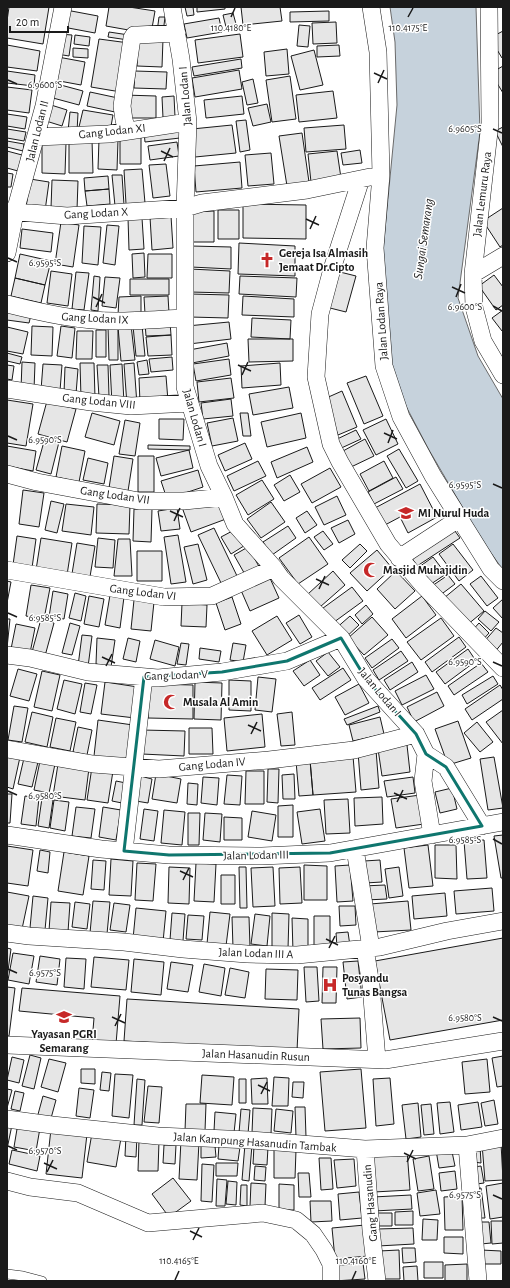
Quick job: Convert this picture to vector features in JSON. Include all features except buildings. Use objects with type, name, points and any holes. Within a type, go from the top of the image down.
[{"type":"street","name":"Jalan Lodan II","points":[[7,253],[11,212],[36,137],[44,106],[63,7]]},
{"type":"street","name":"Jalan Lodan I","points":[[172,7],[177,33],[188,122],[185,208],[185,387],[209,466],[235,524],[281,578],[341,638],[366,679],[416,734],[426,754]]},
{"type":"street","name":"Jalan Lodan Raya","points":[[371,7],[378,52],[381,175],[375,248],[384,366],[401,417],[433,476],[491,569],[503,580]]},
{"type":"street","name":"Jalan Lemuru Raya","points":[[488,7],[497,120],[473,274],[474,307],[483,341],[503,375]]},
{"type":"street","points":[[127,130],[122,106],[132,38],[134,35],[177,33]]},
{"type":"street","name":"Gang Lodan XI","points":[[36,137],[110,134],[127,130],[188,122]]},
{"type":"street","name":"Gang Lodan X","points":[[11,212],[67,216],[185,208],[202,203],[306,190],[381,175]]},
{"type":"street","points":[[361,179],[332,269],[320,314],[316,377],[331,444],[388,544],[422,584],[503,668]]},
{"type":"street","points":[[473,274],[503,256]]},
{"type":"street","name":"Gang Lodan IX","points":[[7,304],[44,314],[80,319],[116,321],[184,318]]},
{"type":"street","name":"Gang Lodan VIII","points":[[7,389],[91,402],[131,406],[190,403]]},
{"type":"street","name":"Gang Lodan VII","points":[[7,474],[44,483],[139,501],[184,501],[224,497]]},
{"type":"street","points":[[399,558],[460,518]]},
{"type":"street","name":"Gang Lodan VI","points":[[7,570],[164,597],[188,598],[212,596],[274,568]]},
{"type":"street","name":"Gang Lodan V","points":[[7,654],[88,672],[158,678],[222,672],[287,661],[341,638]]},
{"type":"street","points":[[124,851],[144,677]]},
{"type":"street","name":"Gang Lodan IV","points":[[7,748],[93,764],[160,769],[269,760],[346,751],[416,734]]},
{"type":"street","points":[[432,835],[423,781],[426,754],[446,767],[482,826]]},
{"type":"street","name":"Jalan Lodan III","points":[[7,835],[101,850],[169,855],[262,856],[330,853],[503,822]]},
{"type":"street","points":[[355,849],[368,949],[377,1060]]},
{"type":"street","name":"Jalan Lodan III A","points":[[7,933],[29,936],[124,942],[183,949],[247,954],[297,955],[368,949],[503,921]]},
{"type":"street","name":"Jalan Hasanudin Rusun","points":[[7,1045],[385,1060],[503,1041]]},
{"type":"street","name":"Jalan Kampung Hasanudin Tambak","points":[[7,1119],[158,1136],[250,1140],[365,1149],[467,1145],[503,1138]]},
{"type":"street","points":[[467,1145],[478,1281]]},
{"type":"street","name":"Gang Hasanudin","points":[[365,1149],[371,1230],[377,1281]]},
{"type":"street","points":[[7,1181],[30,1187],[78,1192],[148,1222],[263,1213],[296,1220],[313,1234],[324,1250],[331,1264],[331,1281]]},
{"type":"lane","points":[[7,1274],[42,1281]]},
{"type":"highlighted area","points":[[341,638],[366,679],[416,734],[426,754],[446,767],[482,826],[330,853],[169,855],[124,851],[144,677],[222,672],[287,661]]},
{"type":"water","name":"Sungai Semarang","points":[[390,7],[476,7],[480,132],[458,298],[478,356],[503,399],[503,570],[481,539],[429,450],[388,372],[379,292],[397,105],[395,42]]},
{"type":"place","name":"Gereja Isa Almasih Jemaat Dr.Cipto","points":[[267,260]]},
{"type":"place","name":"MI Nurul Huda","points":[[406,513]]},
{"type":"place","name":"Masjid Muhajidin","points":[[371,570]]},
{"type":"place","name":"Musala Al Amin","points":[[171,702]]},
{"type":"place","name":"Posyandu Tunas Bangsa","points":[[330,985]]},
{"type":"place","name":"Yayasan PGRI Semarang","points":[[64,1017]]}]
